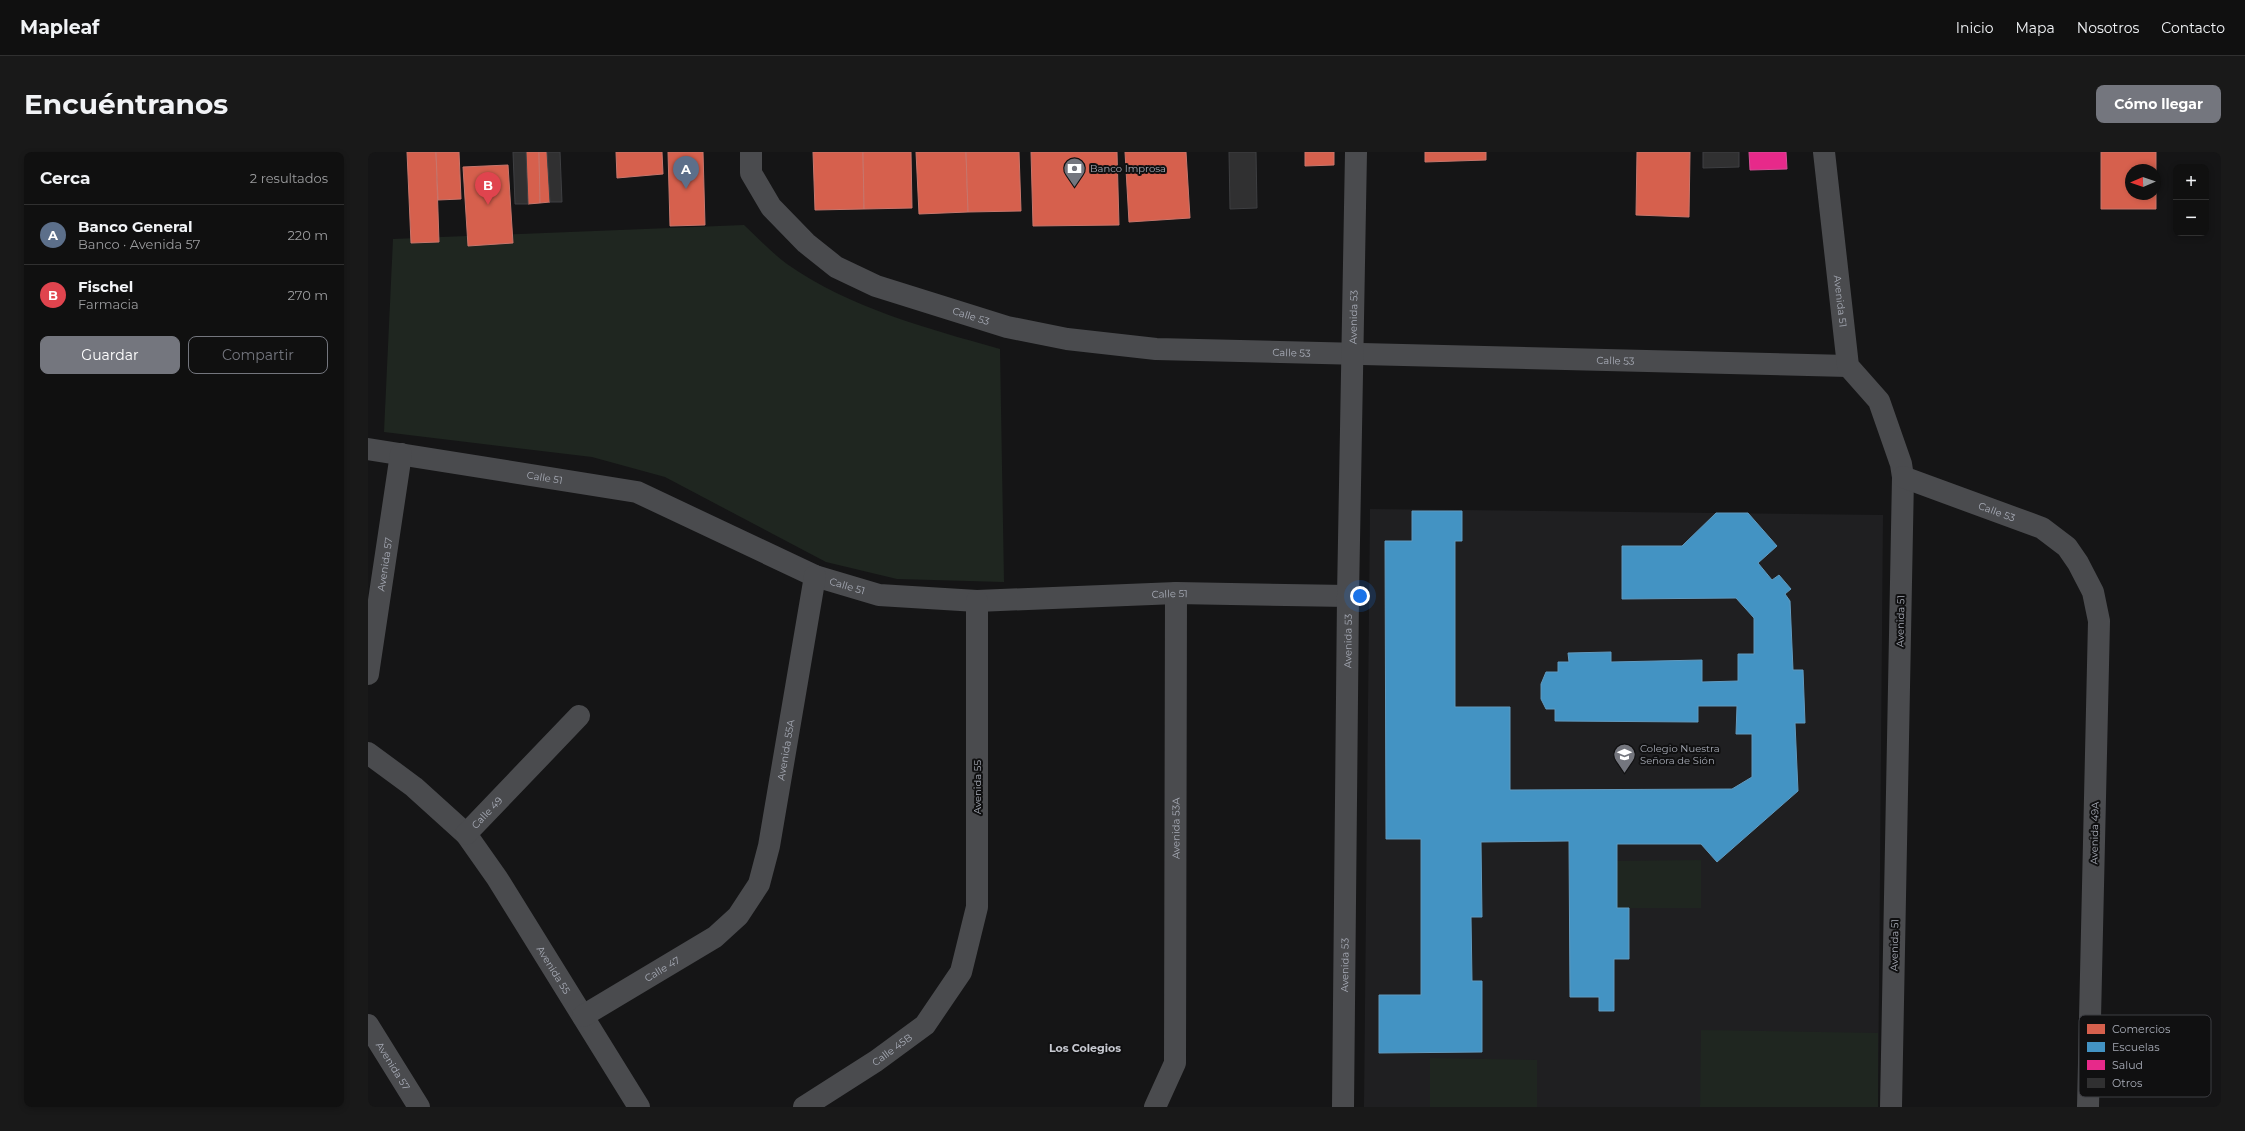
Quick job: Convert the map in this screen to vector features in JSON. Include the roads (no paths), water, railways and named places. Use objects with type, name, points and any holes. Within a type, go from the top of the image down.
[{"type":"street","name":"Calle 53","points":[[751,152],[751,173],[771,207],[806,242],[836,267],[876,286],[1007,327],[1067,339],[1156,349],[1848,366]]},
{"type":"street","name":"Avenida 53","points":[[1343,1107],[1348,596],[1354,354],[1356,152]]},
{"type":"street","name":"Avenida 51","points":[[1824,152],[1848,366],[1879,401],[1901,464],[1903,476],[1891,1107]]},
{"type":"street","name":"Calle 51","points":[[368,449],[637,492],[815,576],[879,595],[977,601],[1176,593],[1348,596]]},
{"type":"street","name":"Avenida 57","points":[[368,674],[401,454]]},
{"type":"street","name":"Calle 53","points":[[1903,476],[2042,528],[2067,547],[2078,563]]},
{"type":"street","name":"Avenida 49A","points":[[2078,563],[2093,592],[2099,621],[2090,1015]]},
{"type":"street","name":"Avenida 55A","points":[[738,916],[759,884],[769,846],[815,576]]},
{"type":"street","name":"Avenida 53A","points":[[1155,1107],[1175,1063],[1176,593]]},
{"type":"street","name":"Avenida 55","points":[[961,972],[977,907],[977,601]]},
{"type":"street","name":"Calle 49","points":[[368,753],[414,787],[466,834],[579,716]]},
{"type":"street","name":"Avenida 55","points":[[466,834],[496,878],[640,1107]]},
{"type":"street","name":"Calle 47","points":[[583,1016],[715,937],[738,916]]},
{"type":"street","name":"Calle 45B","points":[[804,1107],[876,1061],[925,1025],[961,972]]},
{"type":"street","name":"Avenida 57","points":[[368,1026],[419,1107]]},
{"type":"street","name":"Avenida 49A","points":[[2088,1097],[2088,1107]]},
{"type":"place","name":"Banco Improsa","points":[[1075,188]]},
{"type":"place","name":"Banco General","points":[[686,189]]},
{"type":"place","name":"Fischel","points":[[488,205]]},
{"type":"place","name":"Colegio Nuestra Señora de Sión","points":[[1624,774]]},
{"type":"district","name":"Los Colegios","points":[[1085,1048]]}]
